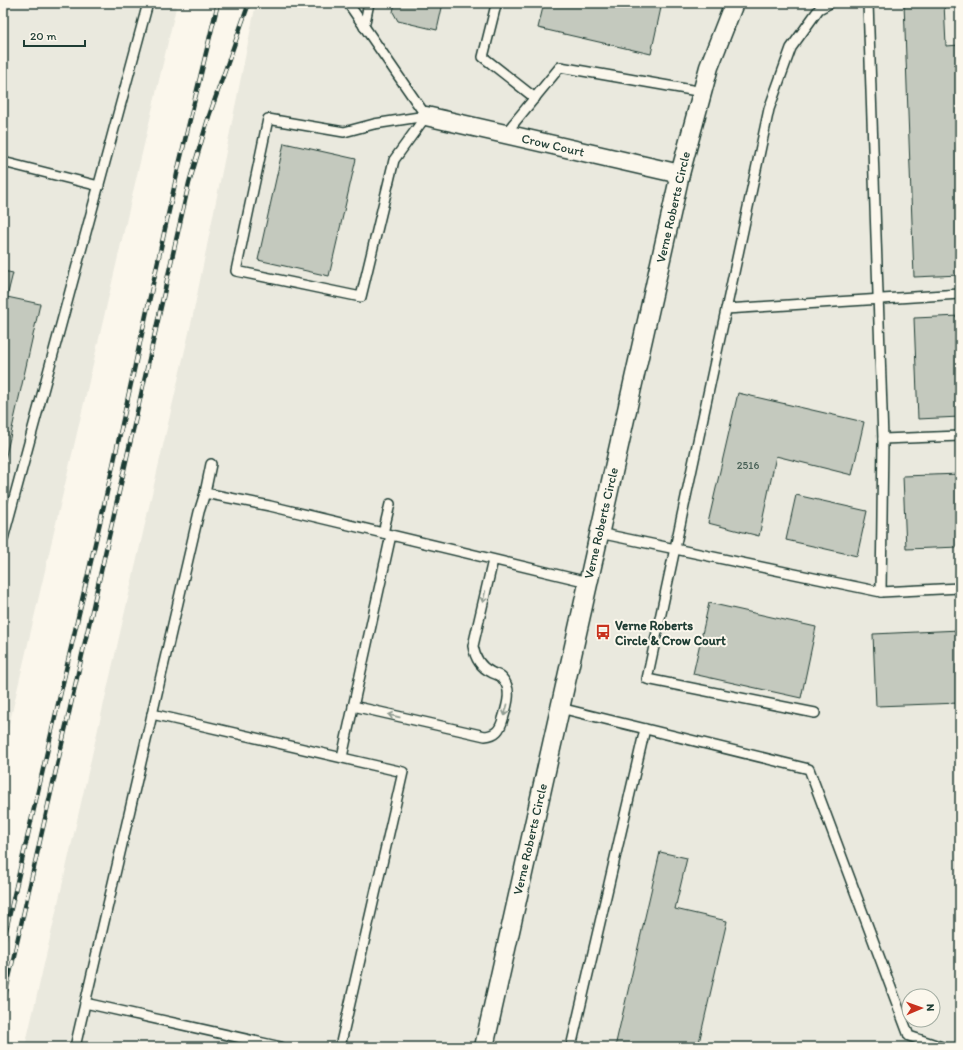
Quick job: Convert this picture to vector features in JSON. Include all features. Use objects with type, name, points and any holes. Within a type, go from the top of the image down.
[{"type":"street","name":"Verne Roberts Circle","points":[[484,1047],[680,174],[709,67],[734,3]]},
{"type":"street","name":"Crow Court","points":[[426,116],[680,174]]},
{"type":"lane","points":[[3,539],[148,3]]},
{"type":"lane","points":[[348,3],[426,116]]},
{"type":"lane","points":[[364,27],[369,3]]},
{"type":"lane","points":[[815,713],[647,679],[769,108],[792,48],[820,9],[830,3]]},
{"type":"lane","points":[[868,3],[884,439],[881,592]]},
{"type":"lane","points":[[496,5],[483,57],[535,98]]},
{"type":"lane","points":[[505,134],[560,68],[703,92]]},
{"type":"lane","points":[[426,116],[394,160],[361,297],[236,271],[268,118],[344,132],[374,124],[426,116]]},
{"type":"lane","points":[[3,162],[99,186]]},
{"type":"lane","points":[[726,309],[960,294]]},
{"type":"lane","points":[[884,439],[960,436]]},
{"type":"lane","points":[[75,1047],[211,464]]},
{"type":"lane","points":[[205,493],[270,506],[588,582]]},
{"type":"lane","points":[[342,757],[387,534],[390,504]]},
{"type":"lane","points":[[599,533],[881,592],[960,588]]},
{"type":"lane","points":[[353,706],[485,736],[493,735],[499,731],[508,704],[509,694],[507,686],[502,678],[483,669],[475,656],[473,646],[493,560]]},
{"type":"lane","points":[[560,708],[809,769],[909,1036],[942,1047]]},
{"type":"lane","points":[[152,714],[403,772],[340,1047]]},
{"type":"lane","points":[[571,1047],[645,729]]},
{"type":"lane","points":[[85,1003],[281,1047]]},
{"type":"shaded area","points":[[3,3],[177,3],[3,751]]},
{"type":"shaded area","points":[[256,3],[960,3],[960,1047],[25,1047],[193,315]]},
{"type":"building","points":[[395,3],[443,3],[437,30],[398,21],[393,12]]},
{"type":"building","points":[[544,3],[662,3],[651,54],[538,28]]},
{"type":"building","points":[[904,3],[944,3],[946,46],[960,45],[960,275],[914,277]]},
{"type":"building","points":[[284,143],[356,159],[329,276],[258,260]]},
{"type":"building","points":[[3,252],[6,252],[3,265]]},
{"type":"building","points":[[3,271],[13,273],[7,297],[40,304],[3,469]]},
{"type":"building","points":[[960,316],[960,417],[918,419],[914,318]]},
{"type":"building","points":[[738,393],[864,422],[852,475],[776,456],[759,536],[708,523]]},
{"type":"building","points":[[960,474],[960,547],[906,549],[903,476]]},
{"type":"building","points":[[796,495],[867,511],[857,556],[786,540]]},
{"type":"building","points":[[709,603],[816,627],[801,698],[693,674]]},
{"type":"building","points":[[960,630],[960,703],[876,706],[873,634]]},
{"type":"building","points":[[660,852],[687,858],[675,909],[727,921],[698,1047],[615,1047]]},
{"type":"railway","points":[[3,943],[112,470],[179,165],[218,3]]},
{"type":"railway","points":[[3,1004],[189,183],[209,116],[249,3]]},
{"type":"place","name":"Verne Roberts Circle & Crow Court","points":[[603,632]]}]
